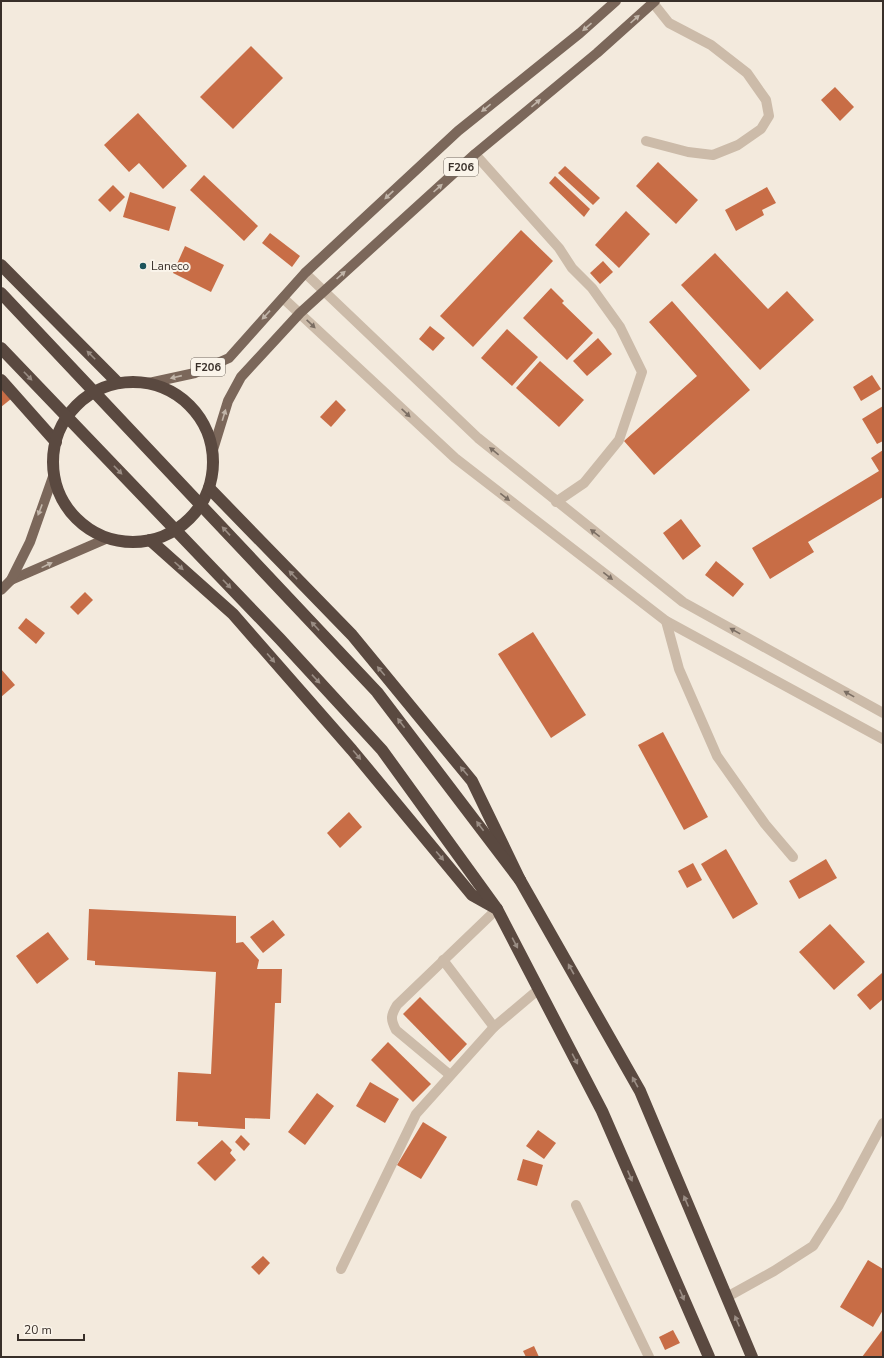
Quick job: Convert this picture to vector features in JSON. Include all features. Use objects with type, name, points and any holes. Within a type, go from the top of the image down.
[{"type":"highway","points":[[1,265],[118,383]]},
{"type":"highway","points":[[1,293],[377,692],[520,880]]},
{"type":"highway","points":[[1,348],[280,639],[382,750],[497,909],[602,1111],[709,1357]]},
{"type":"highway","points":[[1,380],[56,442]]},
{"type":"highway","points":[[118,383],[149,383],[172,392],[192,408],[206,429],[212,452],[212,470],[209,488],[200,507],[186,522],[169,534],[150,540],[129,542],[108,538],[89,528],[73,514],[61,495],[54,474],[54,453],[56,442],[60,428],[74,407],[94,391],[118,383]]},
{"type":"highway","points":[[209,488],[352,635],[472,781],[520,880],[640,1091],[752,1357]]},
{"type":"highway","points":[[150,540],[233,614],[352,750],[472,895],[497,909]]},
{"type":"main road","name":"F206","points":[[149,383],[195,372],[229,358],[305,273],[458,131],[580,33],[616,1]]},
{"type":"main road","name":"F206","points":[[212,452],[228,401],[241,377],[300,313],[475,154],[597,53],[654,2]]},
{"type":"main road","points":[[1,590],[11,580],[30,542],[54,474]]},
{"type":"main road","points":[[11,580],[108,538]]},
{"type":"street","points":[[646,141],[688,152],[713,155],[738,145],[761,129],[769,116],[766,100],[747,73],[711,45],[669,23],[654,2]]},
{"type":"street","points":[[475,154],[559,248],[572,268],[592,288],[620,327],[642,372],[619,440],[584,483],[556,502]]},
{"type":"street","points":[[305,273],[478,438],[556,502],[683,602],[883,713]]},
{"type":"street","points":[[283,298],[455,458],[666,621],[883,739]]},
{"type":"street","points":[[666,621],[679,669],[717,756],[765,824],[793,857]]},
{"type":"street","points":[[450,1075],[396,1030],[391,1021],[392,1013],[397,1005],[497,909]]},
{"type":"street","points":[[443,960],[494,1027]]},
{"type":"street","points":[[341,1269],[416,1114],[494,1027],[539,989]]},
{"type":"street","points":[[727,1297],[774,1271],[813,1246],[839,1205],[883,1123]]},
{"type":"street","points":[[576,1206],[649,1357]]},
{"type":"building","points":[[251,46],[283,78],[233,129],[200,97]]},
{"type":"building","points":[[835,87],[854,107],[840,121],[821,100]]},
{"type":"building","points":[[138,113],[187,166],[163,189],[139,163],[129,172],[104,145]]},
{"type":"building","points":[[658,162],[698,200],[676,224],[636,186]]},
{"type":"building","points":[[565,166],[600,198],[593,205],[558,173]]},
{"type":"building","points":[[204,175],[258,226],[244,241],[190,190]]},
{"type":"building","points":[[555,176],[590,209],[584,217],[549,183]]},
{"type":"building","points":[[113,185],[125,197],[110,212],[98,200]]},
{"type":"building","points":[[767,187],[776,203],[762,210],[764,215],[736,231],[725,210]]},
{"type":"building","points":[[130,192],[176,207],[169,231],[123,217]]},
{"type":"building","points":[[626,211],[650,234],[619,268],[595,245]]},
{"type":"building","points":[[521,230],[553,261],[473,347],[440,316]]},
{"type":"building","points":[[270,233],[300,256],[292,267],[262,243]]},
{"type":"building","points":[[185,246],[224,265],[211,292],[173,273]]},
{"type":"building","points":[[715,253],[768,309],[787,291],[814,320],[760,370],[681,285]]},
{"type":"building","points":[[603,261],[613,272],[600,284],[590,273]]},
{"type":"building","points":[[551,288],[564,301],[562,303],[593,333],[567,360],[523,318]]},
{"type":"building","points":[[672,301],[750,390],[654,475],[624,441],[697,376],[649,322]]},
{"type":"building","points":[[430,326],[445,338],[433,351],[419,339]]},
{"type":"building","points":[[507,329],[538,357],[512,386],[481,358]]},
{"type":"building","points":[[598,338],[612,354],[587,376],[573,361]]},
{"type":"building","points":[[540,361],[584,400],[559,427],[516,388]]},
{"type":"building","points":[[872,375],[881,389],[861,401],[853,387]]},
{"type":"building","points":[[1,386],[11,399],[1,407]]},
{"type":"building","points":[[336,400],[346,410],[331,427],[320,417]]},
{"type":"building","points":[[883,406],[883,441],[877,444],[862,419]]},
{"type":"building","points":[[883,450],[883,497],[808,542],[814,552],[770,579],[752,548],[879,471],[871,458]]},
{"type":"building","points":[[681,519],[701,546],[683,560],[663,533]]},
{"type":"building","points":[[716,561],[744,584],[733,597],[705,575]]},
{"type":"building","points":[[85,592],[93,600],[78,615],[70,607]]},
{"type":"building","points":[[26,618],[45,633],[36,644],[18,628]]},
{"type":"building","points":[[533,632],[586,715],[551,738],[498,654]]},
{"type":"building","points":[[1,669],[15,685],[1,697]]},
{"type":"building","points":[[663,732],[708,817],[684,830],[638,745]]},
{"type":"building","points":[[349,812],[362,827],[340,848],[327,833]]},
{"type":"building","points":[[726,849],[758,904],[733,919],[701,864]]},
{"type":"building","points":[[826,859],[837,878],[799,899],[789,881]]},
{"type":"building","points":[[693,863],[702,880],[687,888],[678,871]]},
{"type":"building","points":[[89,909],[236,916],[236,943],[243,942],[259,960],[257,969],[282,969],[281,1003],[275,1003],[270,1119],[245,1118],[245,1129],[198,1126],[198,1122],[176,1121],[178,1072],[211,1074],[216,972],[95,965],[95,961],[87,960]]},
{"type":"building","points":[[273,920],[285,935],[263,953],[250,937]]},
{"type":"building","points":[[830,924],[865,962],[834,990],[799,952]]},
{"type":"building","points":[[48,932],[69,959],[37,984],[16,956]]},
{"type":"building","points":[[882,973],[883,999],[870,1010],[857,995]]},
{"type":"building","points":[[420,997],[467,1044],[450,1062],[403,1014]]},
{"type":"building","points":[[388,1042],[431,1084],[413,1102],[371,1060]]},
{"type":"building","points":[[370,1082],[399,1099],[385,1123],[356,1106]]},
{"type":"building","points":[[317,1093],[334,1106],[305,1145],[288,1132]]},
{"type":"building","points":[[423,1122],[447,1137],[421,1179],[397,1165]]},
{"type":"building","points":[[538,1130],[556,1143],[544,1159],[526,1146]]},
{"type":"building","points":[[241,1135],[250,1144],[244,1151],[235,1142]]},
{"type":"building","points":[[222,1140],[232,1150],[230,1153],[236,1160],[215,1181],[197,1163]]},
{"type":"building","points":[[523,1159],[543,1165],[537,1186],[517,1180]]},
{"type":"building","points":[[263,1256],[270,1263],[259,1275],[251,1267]]},
{"type":"building","points":[[868,1260],[883,1269],[883,1310],[873,1327],[840,1307]]},
{"type":"building","points":[[883,1329],[883,1357],[862,1357]]},
{"type":"building","points":[[673,1330],[680,1343],[665,1350],[659,1337]]},
{"type":"building","points":[[534,1346],[539,1357],[526,1357],[523,1351]]},
{"type":"place","name":"Laneco","points":[[143,266]]}]
